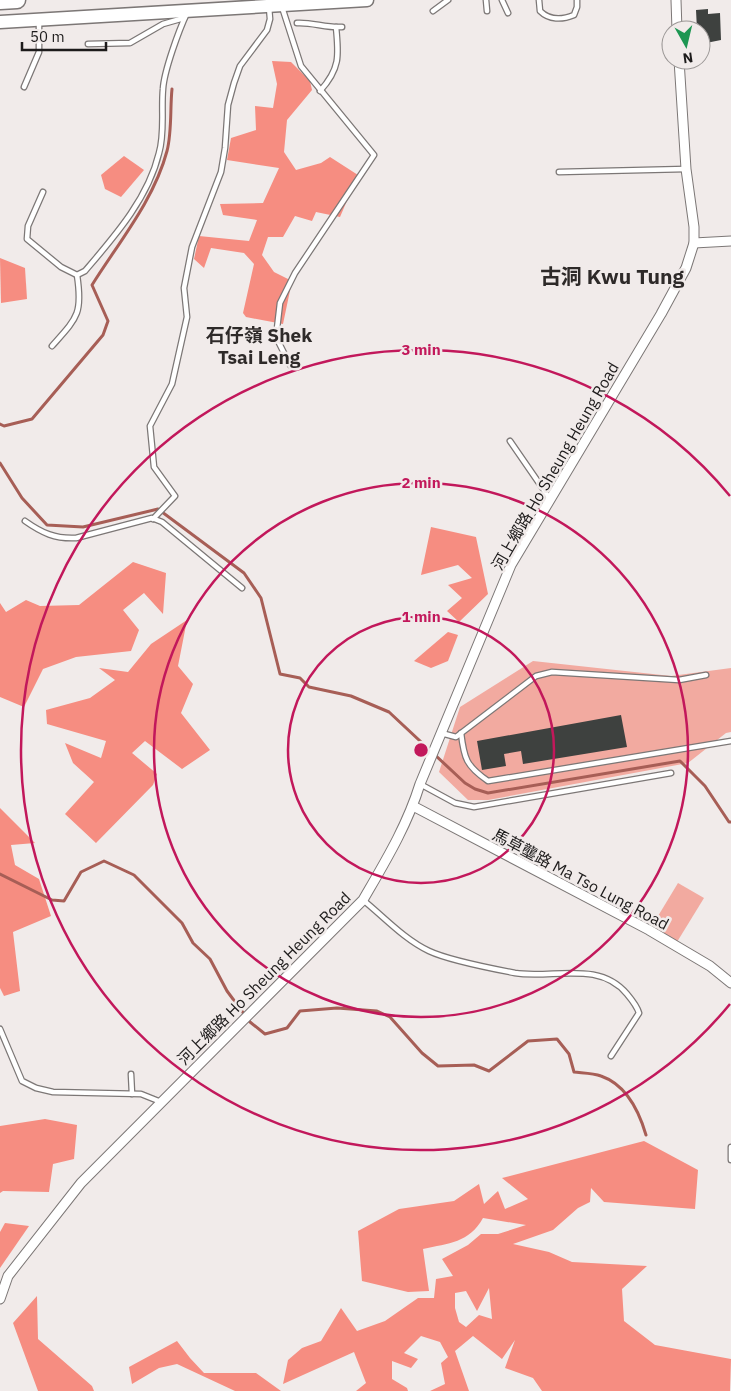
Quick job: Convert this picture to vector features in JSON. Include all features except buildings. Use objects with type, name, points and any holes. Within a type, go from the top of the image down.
[{"type":"highway","points":[[0,1],[17,0]]},
{"type":"main road","points":[[0,22],[186,15],[268,6],[367,0]]},
{"type":"street","points":[[676,0],[677,20]]},
{"type":"street","name":"河上鄉路 Ho Sheung Heung Road","points":[[0,1299],[8,1276],[81,1182],[363,900],[395,845],[413,806],[420,784],[511,565],[661,314],[686,268],[694,242],[694,227],[686,169],[680,70]]},
{"type":"street","points":[[694,242],[711,244],[731,241]]},
{"type":"street","name":"馬草壟路 Ma Tso Lung Road","points":[[413,806],[649,930],[710,966],[731,983]]},
{"type":"lane","points":[[433,11],[448,0]]},
{"type":"lane","points":[[486,0],[487,11]]},
{"type":"lane","points":[[502,0],[508,13]]},
{"type":"lane","points":[[539,0],[540,11],[546,16],[558,19],[574,15],[577,0]]},
{"type":"lane","points":[[153,519],[175,496],[154,467],[150,426],[172,384],[187,317],[184,288],[191,255],[221,172],[226,148],[228,104],[240,66],[267,30],[270,19],[268,6]]},
{"type":"lane","points":[[282,6],[302,66],[320,91],[374,155],[295,273],[280,303],[276,337],[290,365]]},
{"type":"lane","points":[[88,44],[130,43],[163,24],[186,15]]},
{"type":"lane","points":[[77,275],[90,265],[127,218],[141,198],[156,166],[160,151],[163,86],[186,15]]},
{"type":"lane","points":[[24,86],[39,52],[39,20]]},
{"type":"lane","points":[[296,23],[308,22],[342,27]]},
{"type":"lane","points":[[320,91],[333,76],[336,68],[339,51],[336,27]]},
{"type":"lane","points":[[559,172],[686,169]]},
{"type":"lane","points":[[43,192],[28,226],[27,239],[61,267],[77,275]]},
{"type":"lane","points":[[52,346],[73,323],[78,313],[80,298],[77,275]]},
{"type":"lane","points":[[510,441],[550,499]]},
{"type":"lane","points":[[25,520],[42,533],[65,538],[76,538],[143,519],[153,519],[162,522],[242,588]]},
{"type":"lane","points":[[442,733],[456,737],[536,676],[552,672],[679,680],[706,675]]},
{"type":"lane","points":[[462,733],[464,757],[475,773],[488,781],[731,741]]},
{"type":"lane","points":[[420,784],[455,804],[474,807],[672,773]]},
{"type":"lane","points":[[363,900],[414,942],[438,954],[516,973],[588,973],[610,979],[620,986],[638,1008],[639,1013],[611,1056]]},
{"type":"lane","points":[[0,1029],[22,1081],[36,1088],[52,1092],[141,1094],[161,1102]]},
{"type":"lane","points":[[131,1074],[132,1094]]},
{"type":"lane","points":[[731,1147],[731,1160]]},
{"type":"shaded area","points":[[272,61],[291,62],[310,81],[312,90],[287,120],[284,152],[296,170],[321,163],[330,157],[358,175],[340,217],[316,212],[312,221],[295,216],[283,237],[268,237],[262,255],[274,272],[292,281],[283,324],[246,317],[243,313],[254,264],[244,253],[211,248],[204,268],[194,259],[199,236],[249,241],[257,220],[223,215],[220,204],[263,203],[279,168],[227,160],[231,138],[256,130],[255,106],[273,108],[277,84]]},
{"type":"shaded area","points":[[124,156],[144,170],[121,197],[105,189],[101,175]]},
{"type":"shaded area","points":[[0,258],[25,268],[27,299],[1,303]]},
{"type":"shaded area","points":[[431,527],[476,537],[488,594],[459,622],[447,611],[462,598],[448,585],[472,578],[458,565],[421,575]]},
{"type":"shaded area","points":[[133,562],[166,573],[163,614],[144,593],[123,610],[139,630],[131,651],[76,657],[43,669],[24,707],[0,697],[0,603],[6,612],[26,600],[40,606],[79,605]]},
{"type":"shaded area","points":[[187,620],[178,666],[193,684],[181,713],[210,750],[182,769],[145,741],[132,753],[157,774],[153,785],[96,843],[65,814],[94,782],[73,763],[65,743],[101,758],[106,741],[47,724],[46,710],[90,698],[115,680],[99,668],[128,672],[151,644]]},
{"type":"shaded area","points":[[448,632],[458,635],[448,661],[431,668],[414,661]]},
{"type":"shaded area","points":[[533,661],[671,676],[731,668],[731,732],[726,733],[688,763],[488,800],[468,800],[439,772],[460,707]]},
{"type":"shaded area","points":[[0,808],[35,843],[11,845],[15,865],[39,879],[51,916],[13,932],[20,991],[4,996],[0,988]]},
{"type":"shaded area","points":[[678,883],[704,898],[677,942],[652,926]]},
{"type":"shaded area","points":[[45,1119],[77,1125],[74,1159],[53,1164],[49,1192],[3,1191],[0,1193],[0,1126]]},
{"type":"shaded area","points":[[644,1141],[698,1170],[695,1209],[604,1202],[591,1188],[590,1202],[578,1208],[553,1230],[513,1244],[549,1252],[572,1262],[647,1266],[622,1289],[624,1321],[655,1345],[731,1359],[730,1391],[542,1391],[533,1378],[505,1368],[515,1340],[502,1359],[473,1336],[455,1351],[469,1391],[430,1391],[445,1384],[441,1363],[448,1357],[440,1342],[421,1336],[404,1353],[418,1359],[411,1368],[392,1361],[392,1379],[407,1388],[408,1391],[356,1391],[366,1383],[354,1352],[283,1384],[288,1360],[302,1348],[321,1341],[341,1308],[357,1331],[385,1321],[418,1298],[434,1298],[436,1279],[453,1276],[442,1259],[468,1245],[481,1234],[498,1234],[526,1225],[483,1218],[471,1233],[458,1241],[423,1249],[429,1291],[408,1292],[362,1281],[358,1231],[399,1209],[454,1201],[479,1184],[484,1204],[498,1191],[505,1209],[528,1199],[502,1178]],"holes":[[[489,1288],[492,1319],[479,1315],[466,1327],[459,1322],[455,1308],[455,1293],[466,1291],[477,1311]]]},
{"type":"shaded area","points":[[5,1223],[29,1226],[0,1268],[0,1232]]},
{"type":"shaded area","points":[[37,1296],[38,1339],[92,1386],[94,1391],[38,1391],[13,1323]]},
{"type":"shaded area","points":[[177,1341],[204,1373],[256,1373],[281,1391],[235,1391],[177,1364],[159,1368],[132,1384],[129,1367]]},
{"type":"waterway","points":[[0,424],[4,426],[32,419],[103,335],[108,321],[92,285],[135,220],[154,187],[169,144],[172,89]]},
{"type":"waterway","points":[[0,463],[22,498],[47,525],[83,527],[158,509],[244,573],[261,598],[280,674],[300,678],[309,687],[351,696],[389,712],[465,783],[475,789],[488,793],[680,761],[705,786],[729,822],[731,822]]},
{"type":"waterway","points":[[0,874],[52,900],[64,901],[81,872],[104,861],[134,875],[182,923],[193,943],[210,959],[227,991],[250,1022],[265,1034],[287,1028],[300,1011],[337,1008],[377,1011],[390,1017],[422,1053],[438,1066],[474,1065],[489,1071],[528,1041],[557,1039],[569,1054],[574,1072],[601,1076],[610,1080],[625,1092],[636,1108],[646,1135]]},
{"type":"district","name":"古洞 Kwu Tung","points":[[612,276]]},
{"type":"district","name":"石仔嶺 Shek Tsai Leng","points":[[259,346]]}]
